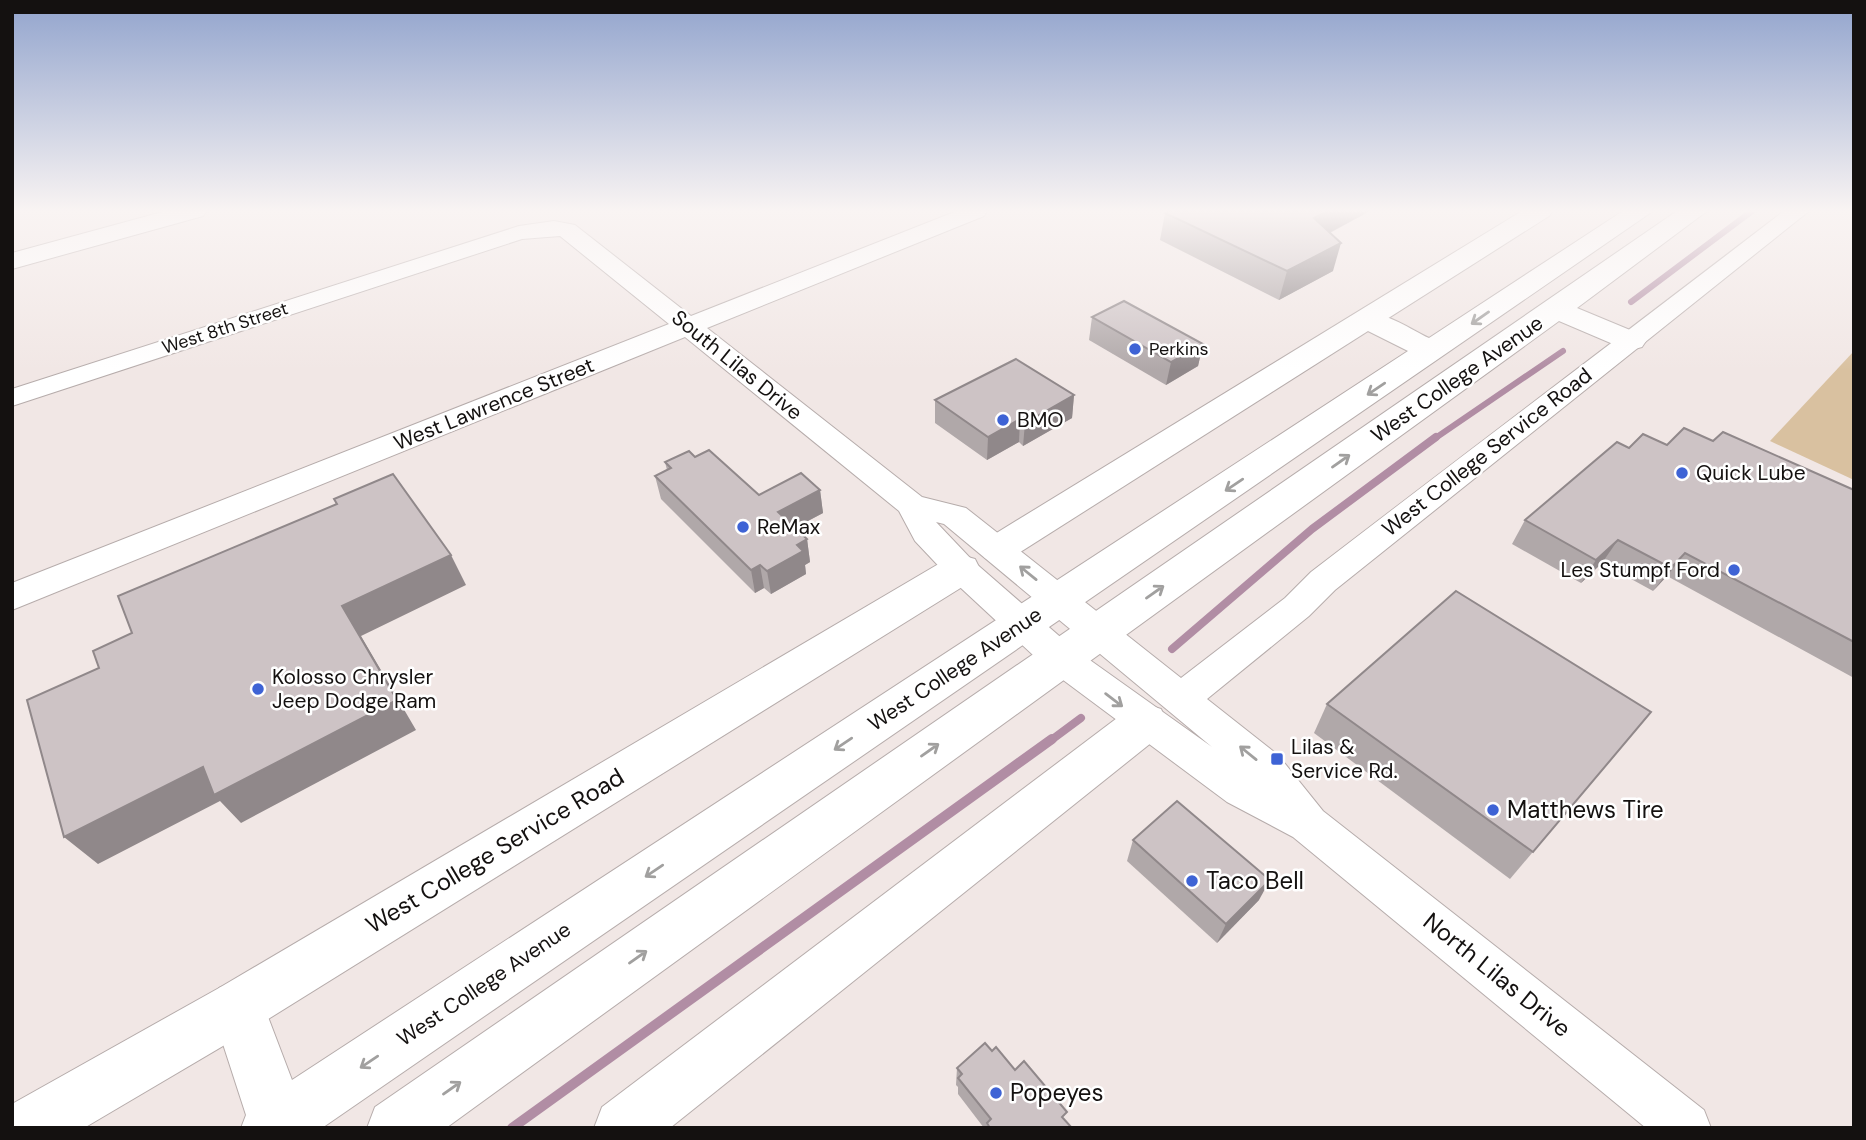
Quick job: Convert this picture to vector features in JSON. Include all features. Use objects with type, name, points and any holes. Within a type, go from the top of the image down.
[{"type":"main road","name":"West College Service Road","points":[[27,1128],[238,1007],[980,559],[1456,264]]},
{"type":"main road","name":"West College Avenue","points":[[396,1128],[1433,351],[1561,264]]},
{"type":"main road","name":"West College Avenue","points":[[274,1125],[1061,628],[1556,309],[1619,264]]},
{"type":"main road","points":[[1556,309],[1631,341]]},
{"type":"main road","points":[[1368,320],[1433,351]]},
{"type":"main road","name":"West College Service Road","points":[[623,1128],[1163,711]]},
{"type":"main road","points":[[238,1007],[274,1125]]},
{"type":"street","name":"West 8th Street","points":[[12,398],[423,264]]},
{"type":"street","name":"South Lilas Drive","points":[[613,264],[912,505],[926,533],[980,559],[1061,628]]},
{"type":"street","name":"West Lawrence Street","points":[[12,597],[843,264]]},
{"type":"street","name":"West College Service Road","points":[[1163,711],[1297,607],[1323,580],[1560,393],[1730,264]]},
{"type":"street","name":"South Lilas Drive","points":[[980,559],[1061,628]]},
{"type":"street","name":"North Lilas Drive","points":[[1061,628],[1163,711],[1264,767],[1308,824],[1686,1128]]},
{"type":"shaded area","points":[[1854,351],[1854,480],[1770,441]]},
{"type":"building","points":[[1273,264],[1300,264],[1287,271]]},
{"type":"building","points":[[1124,301],[1203,344],[1171,362],[1092,317]]},
{"type":"building","points":[[1016,359],[1074,395],[1025,423],[1020,419],[988,437],[935,400]]},
{"type":"building","name":"Les Stumpf Ford","points":[[1684,428],[1713,441],[1723,432],[1854,490],[1854,642],[1685,553],[1671,568],[1618,540],[1596,560],[1525,520],[1617,442],[1629,448],[1643,434],[1667,445]]},
{"type":"building","name":"ReMax","points":[[709,450],[759,495],[801,473],[820,490],[778,512],[807,539],[797,545],[803,551],[767,571],[760,565],[751,570],[655,476],[671,468],[665,462],[689,451],[695,457]]},
{"type":"building","name":"Kolosso Chrysler Jeep Dodge Ram","points":[[393,474],[451,555],[342,606],[397,700],[214,795],[203,767],[64,837],[27,700],[99,668],[93,651],[132,633],[118,596],[337,504],[334,499]]},
{"type":"building","name":"Matthews Tire","points":[[1456,591],[1651,712],[1533,852],[1327,704]]},
{"type":"building","points":[[1177,801],[1270,880],[1226,924],[1133,840]]},
{"type":"building","name":"Popeyes","points":[[985,1043],[992,1051],[996,1047],[1015,1070],[1024,1061],[1067,1112],[1062,1117],[1072,1128],[990,1128],[987,1123],[991,1119],[958,1078],[962,1074],[957,1068]]},
{"type":"waterway","points":[[1631,302],[1681,264]]},
{"type":"waterway","points":[[1434,439],[1563,351]]},
{"type":"waterway","points":[[1172,649],[1312,529],[1436,437]]},
{"type":"waterway","points":[[1050,741],[1081,718]]},
{"type":"waterway","points":[[512,1128],[1052,739]]},
{"type":"place","name":"Perkins","points":[[1135,349]]},
{"type":"place","name":"BMO","points":[[1003,420]]},
{"type":"place","name":"Quick Lube","points":[[1682,473]]},
{"type":"place","name":"ReMax","points":[[743,527]]},
{"type":"place","name":"Les Stumpf Ford","points":[[1734,570]]},
{"type":"place","name":"Kolosso Chrysler Jeep Dodge Ram","points":[[258,689]]},
{"type":"place","name":"Lilas & Service Rd.","points":[[1277,759]]},
{"type":"place","name":"Matthews Tire","points":[[1493,810]]},
{"type":"place","name":"Taco Bell","points":[[1192,881]]},
{"type":"place","name":"Popeyes","points":[[996,1093]]}]
